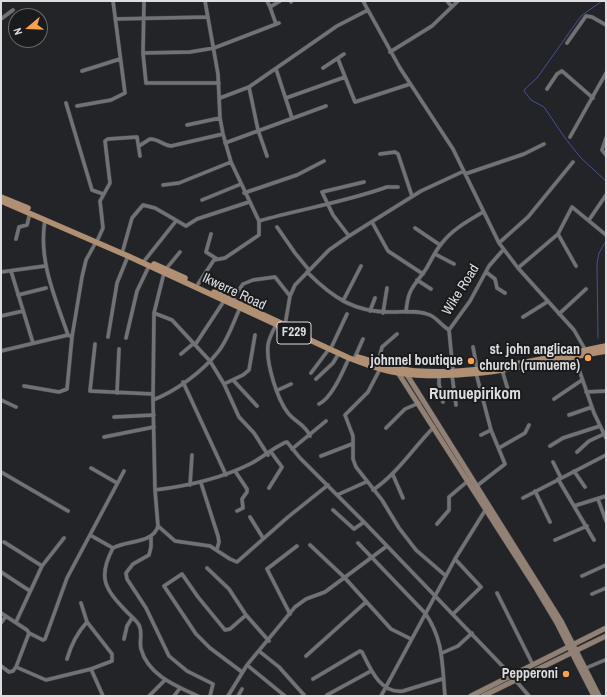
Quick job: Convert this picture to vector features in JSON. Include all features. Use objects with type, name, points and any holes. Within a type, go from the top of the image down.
[{"type":"main road","name":"Ikwerre Road","points":[[1,197],[128,256],[165,271],[276,325],[331,347],[339,353],[406,374],[453,373]]},
{"type":"main road","name":"Ikwerre Road","points":[[1,201],[97,241],[123,250],[147,263]]},
{"type":"main road","name":"Ikwerre Road","points":[[186,281],[198,284],[352,357]]},
{"type":"main road","name":"Ikwerre Road","points":[[477,370],[502,370],[574,355],[606,346]]},
{"type":"main road","name":"Ikwerre Road","points":[[586,352],[606,351]]},
{"type":"main road","name":"Ikwerre Road","points":[[417,373],[439,375],[574,355]]},
{"type":"street","points":[[77,106],[111,100],[125,93],[113,1]]},
{"type":"street","points":[[144,1],[144,79],[148,84],[219,83]]},
{"type":"street","points":[[198,284],[212,263],[217,259],[225,258],[256,238],[260,232],[259,221],[244,193],[225,143],[220,118],[219,83],[205,1]]},
{"type":"street","points":[[143,53],[190,52],[214,48],[278,24],[267,1]]},
{"type":"street","points":[[270,8],[280,1]]},
{"type":"street","points":[[369,1],[364,3],[390,52],[440,127],[465,173],[499,243],[547,302],[574,330],[586,352]]},
{"type":"street","points":[[447,1],[452,7]]},
{"type":"street","points":[[390,52],[432,26],[458,1]]},
{"type":"street","points":[[220,98],[249,87],[337,26],[368,10]]},
{"type":"street","points":[[567,43],[586,16],[592,17],[606,25]]},
{"type":"street","points":[[115,19],[208,17]]},
{"type":"street","points":[[323,68],[344,54]]},
{"type":"street","points":[[82,71],[120,59]]},
{"type":"street","points":[[338,59],[355,102],[410,84]]},
{"type":"street","points":[[276,69],[292,118]]},
{"type":"street","points":[[547,89],[557,74],[562,71],[594,98]]},
{"type":"street","points":[[570,137],[594,98],[606,73]]},
{"type":"street","points":[[286,98],[345,78]]},
{"type":"street","points":[[249,87],[258,130],[267,156]]},
{"type":"street","points":[[66,103],[92,190],[103,194]]},
{"type":"street","points":[[225,143],[326,106]]},
{"type":"street","points":[[187,125],[220,118]]},
{"type":"street","points":[[139,146],[150,139],[158,139],[167,146],[171,146],[223,134]]},
{"type":"street","points":[[24,386],[45,391],[59,392],[66,390],[70,336],[82,277],[86,260],[103,228],[100,201],[110,183],[105,141],[108,139],[136,136],[138,138],[140,156]]},
{"type":"street","points":[[606,138],[602,150],[606,155]]},
{"type":"street","points":[[285,325],[290,296],[295,285],[329,250],[348,236],[433,184],[524,154],[544,144]]},
{"type":"street","points":[[380,154],[395,152],[398,154],[412,196]]},
{"type":"street","points":[[244,193],[297,175],[324,161]]},
{"type":"street","points":[[163,185],[179,183],[231,162]]},
{"type":"street","points":[[499,243],[528,217],[573,162]]},
{"type":"street","points":[[348,236],[322,194],[323,191],[364,182]]},
{"type":"street","points":[[202,200],[241,184]]},
{"type":"street","points":[[259,221],[387,187],[398,187]]},
{"type":"street","points":[[589,220],[606,195]]},
{"type":"street","points":[[123,250],[132,218],[143,205],[155,208],[176,222],[186,226],[198,219],[249,202]]},
{"type":"street","points":[[518,268],[558,234],[572,207],[606,234]]},
{"type":"street","points":[[406,312],[408,294],[423,274],[440,245],[456,229],[483,212]]},
{"type":"street","points":[[16,239],[19,227],[27,225],[30,213]]},
{"type":"street","points":[[45,220],[43,238],[45,266],[70,336]]},
{"type":"street","points":[[126,338],[137,291],[147,263],[176,222]]},
{"type":"street","points":[[372,222],[388,251],[423,274]]},
{"type":"street","points":[[277,227],[308,271],[325,289],[343,301],[350,305],[370,311],[414,312],[430,315],[449,330]]},
{"type":"street","points":[[415,228],[440,245]]},
{"type":"street","points":[[211,234],[206,252],[217,259]]},
{"type":"street","points":[[558,234],[576,266]]},
{"type":"street","name":"Wike Road","points":[[456,405],[449,330],[470,301],[486,272],[504,250]]},
{"type":"street","points":[[90,536],[113,548],[151,537],[158,526],[155,490],[153,400],[154,313],[165,271],[180,252]]},
{"type":"street","points":[[435,254],[454,264]]},
{"type":"street","points":[[108,337],[117,283],[128,256]]},
{"type":"street","points":[[1,272],[45,266]]},
{"type":"street","points":[[343,301],[361,266]]},
{"type":"street","points":[[11,271],[34,343]]},
{"type":"street","points":[[486,272],[495,279],[497,288],[505,293]]},
{"type":"street","points":[[232,300],[243,284],[253,280],[269,277],[276,277],[290,296]]},
{"type":"street","points":[[417,280],[431,289]]},
{"type":"street","points":[[18,295],[46,288]]},
{"type":"street","points":[[383,312],[387,288]]},
{"type":"street","points":[[559,314],[586,289]]},
{"type":"street","points":[[370,311],[374,298]]},
{"type":"street","points":[[181,354],[194,344],[224,301]]},
{"type":"street","points":[[523,317],[547,302]]},
{"type":"street","points":[[153,400],[162,396],[183,382],[219,352],[230,332],[240,308]]},
{"type":"street","points":[[1,316],[23,311]]},
{"type":"street","points":[[154,313],[172,320],[210,361],[224,384],[239,417],[282,467],[269,488]]},
{"type":"street","points":[[311,373],[331,347],[347,314]]},
{"type":"street","points":[[276,325],[270,338],[268,350],[272,374],[288,413],[310,436]]},
{"type":"street","points":[[397,334],[382,347],[379,366],[368,392],[345,415],[353,436],[352,444],[356,467],[416,550],[446,576]]},
{"type":"street","points":[[224,384],[249,370],[255,335]]},
{"type":"street","points":[[1,351],[70,336]]},
{"type":"street","points":[[319,404],[334,390],[337,380],[363,339]]},
{"type":"street","points":[[96,344],[90,391],[153,394]]},
{"type":"street","points":[[473,347],[491,430],[505,461],[504,466],[478,485]]},
{"type":"street","points":[[117,393],[119,348]]},
{"type":"street","points":[[316,379],[333,363],[339,353]]},
{"type":"street","points":[[574,355],[586,392],[605,436],[589,441],[577,452]]},
{"type":"street","points":[[502,370],[509,393]]},
{"type":"street","points":[[397,371],[469,480],[536,588],[564,637],[572,646]]},
{"type":"street","points":[[415,385],[417,373]]},
{"type":"street","points":[[406,374],[407,384]]},
{"type":"street","points":[[406,374],[415,385],[478,485],[575,652],[586,668],[599,696]]},
{"type":"street","points":[[439,375],[439,384],[443,402]]},
{"type":"street","points":[[233,380],[257,406]]},
{"type":"street","points":[[554,399],[582,380]]},
{"type":"street","points":[[183,382],[226,474]]},
{"type":"street","points":[[278,390],[291,384]]},
{"type":"street","points":[[586,392],[606,391]]},
{"type":"street","points":[[1,400],[16,407]]},
{"type":"street","points":[[386,428],[405,409],[419,403]]},
{"type":"street","points":[[569,415],[592,407]]},
{"type":"street","points":[[114,417],[154,414]]},
{"type":"street","points":[[292,449],[310,436],[326,421]]},
{"type":"street","points":[[499,448],[525,433],[529,426]]},
{"type":"street","points":[[550,446],[563,438],[600,426]]},
{"type":"street","points":[[104,437],[154,427]]},
{"type":"street","points":[[373,490],[393,475],[415,446],[434,427]]},
{"type":"street","points":[[481,435],[491,430]]},
{"type":"street","points":[[155,490],[201,483],[235,471],[286,442],[512,676]]},
{"type":"street","points":[[321,456],[352,444]]},
{"type":"street","points":[[190,485],[192,455]]},
{"type":"street","points":[[523,498],[606,455]]},
{"type":"street","points":[[553,462],[559,479],[594,540]]},
{"type":"street","points":[[91,468],[117,483]]},
{"type":"street","points":[[1,613],[16,622],[29,633],[43,640],[46,639],[67,578],[124,471]]},
{"type":"street","points":[[235,471],[247,489],[242,499],[243,508],[237,511]]},
{"type":"street","points":[[574,471],[584,487]]},
{"type":"street","points":[[1,472],[68,511]]},
{"type":"street","points":[[393,475],[403,498]]},
{"type":"street","points":[[437,524],[449,510],[449,498],[469,480]]},
{"type":"street","points":[[338,495],[366,482]]},
{"type":"street","points":[[201,483],[218,536],[219,542],[217,549]]},
{"type":"street","points":[[158,526],[176,541],[204,544],[217,549],[230,559],[237,562],[263,538],[328,485]]},
{"type":"street","points":[[535,491],[550,522]]},
{"type":"street","points":[[574,506],[606,496]]},
{"type":"street","points":[[598,499],[606,520]]},
{"type":"street","points":[[381,696],[410,640],[436,596],[455,558],[486,509]]},
{"type":"street","points":[[334,510],[354,529],[364,522]]},
{"type":"street","points":[[250,517],[263,538]]},
{"type":"street","points":[[555,540],[587,526]]},
{"type":"street","points":[[151,537],[152,546],[149,555],[133,564],[127,570],[127,579],[146,608],[169,656],[187,671],[213,684],[210,696]]},
{"type":"street","points":[[16,622],[42,566],[64,538]]},
{"type":"street","points":[[4,542],[42,566]]},
{"type":"street","points":[[358,543],[425,613],[438,636],[442,653],[442,679],[445,696]]},
{"type":"street","points":[[310,545],[344,577],[391,629],[410,640]]},
{"type":"street","points":[[290,614],[267,569],[297,546]]},
{"type":"street","points":[[228,696],[247,665],[269,641],[300,602],[325,592],[387,546]]},
{"type":"street","points":[[113,548],[105,567],[105,584],[140,629],[142,652],[150,665],[165,680],[198,696]]},
{"type":"street","points":[[453,614],[481,587],[455,558]]},
{"type":"street","points":[[582,576],[606,565]]},
{"type":"street","points":[[207,568],[229,589],[246,615],[269,641]]},
{"type":"street","points":[[1,572],[30,591]]},
{"type":"street","points":[[242,672],[210,648],[196,634],[164,586],[182,574],[194,592],[225,630],[230,629],[246,615]]},
{"type":"street","points":[[592,594],[606,588]]},
{"type":"street","points":[[497,593],[533,665]]},
{"type":"street","points":[[306,656],[366,602]]},
{"type":"street","points":[[16,667],[46,680],[91,669],[112,661],[113,659],[87,622],[81,603]]},
{"type":"street","points":[[1,623],[6,616]]},
{"type":"street","points":[[124,639],[126,626],[132,618]]},
{"type":"street","points":[[67,659],[70,647],[76,636],[87,622]]},
{"type":"street","points":[[471,696],[606,628]]},
{"type":"street","points":[[1,666],[10,672],[13,672],[29,633]]},
{"type":"street","points":[[442,653],[458,646],[472,634]]},
{"type":"street","points":[[483,696],[606,636]]},
{"type":"street","points":[[563,650],[565,644],[564,637]]},
{"type":"street","points":[[259,651],[279,667],[304,695]]},
{"type":"street","points":[[313,679],[360,651],[362,652],[370,671],[380,683],[399,692],[442,679]]},
{"type":"street","points":[[575,652],[579,665],[594,696]]},
{"type":"street","points":[[561,658],[572,659],[579,665]]},
{"type":"street","points":[[586,668],[605,660]]},
{"type":"street","points":[[247,665],[285,696]]},
{"type":"street","points":[[91,669],[103,696]]},
{"type":"street","points":[[327,695],[370,671]]},
{"type":"street","points":[[149,696],[165,680]]},
{"type":"street","points":[[516,681],[529,696]]},
{"type":"street","points":[[174,696],[180,688]]},
{"type":"street","points":[[238,696],[242,690]]},
{"type":"waterway","points":[[602,1],[581,16],[537,78],[524,91],[531,100],[544,107],[565,138],[581,158],[606,181]]},
{"type":"waterway","points":[[598,338],[597,264],[599,253],[606,241]]},
{"type":"place","name":"st. john anglican church (rumueme)","points":[[588,358]]},
{"type":"place","name":"johnnel boutique","points":[[471,361]]},
{"type":"place","name":"Pepperoni","points":[[566,674]]},
{"type":"district","name":"Rumuepirikom","points":[[475,395]]}]
